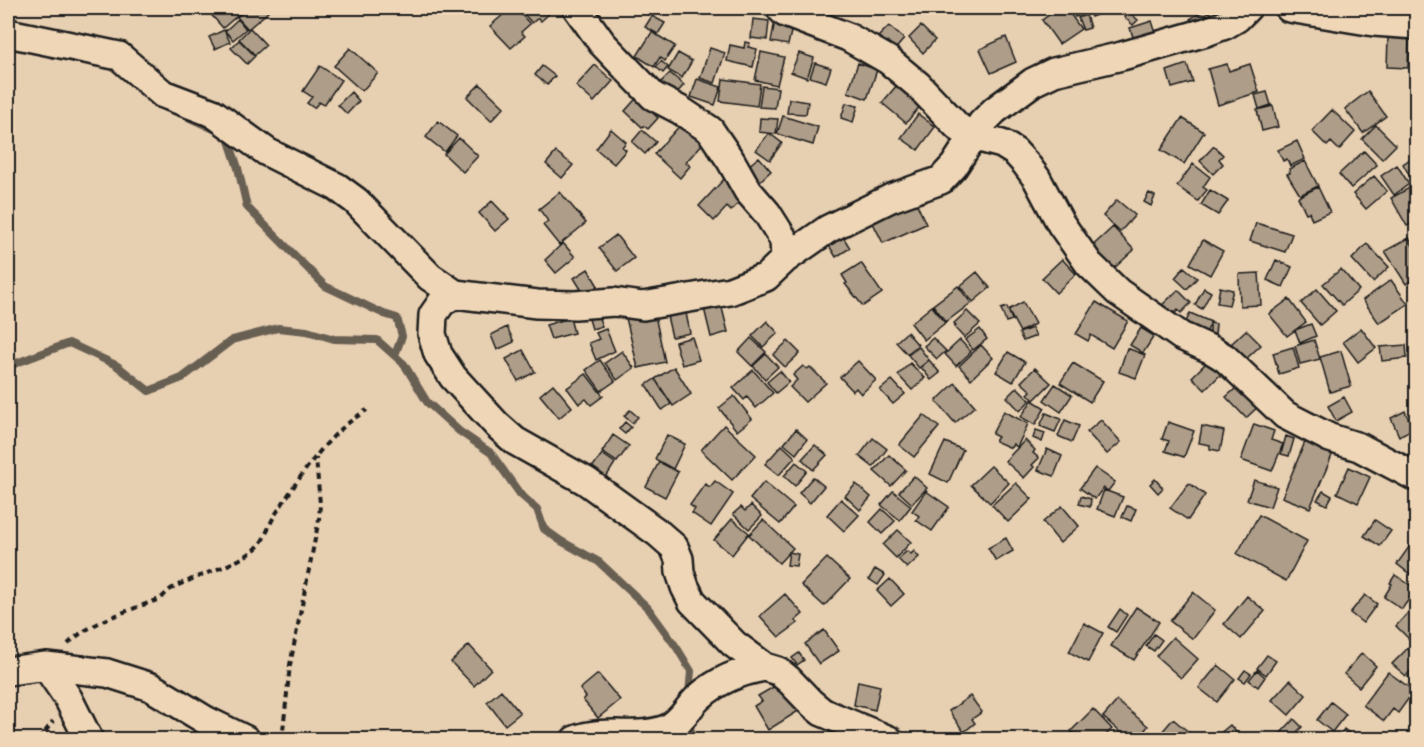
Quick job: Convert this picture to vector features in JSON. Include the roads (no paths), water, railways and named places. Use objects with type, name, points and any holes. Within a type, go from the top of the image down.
[{"type":"street","points":[[577,8],[602,43],[653,96],[680,110],[710,130],[748,191],[767,213],[784,240],[785,259]]},
{"type":"street","points":[[780,8],[785,13],[848,37],[888,60],[918,85],[958,128],[972,136],[1002,144],[1015,152],[1037,179],[1061,224],[1089,264],[1118,292],[1181,336],[1224,358],[1286,415],[1330,438],[1359,447],[1416,477]]},
{"type":"street","points":[[8,33],[119,56],[163,94],[213,113],[267,152],[337,187],[356,201],[430,277],[455,294],[537,304],[575,305],[614,302],[643,306],[730,291],[766,277],[785,259],[856,214],[891,198],[941,180],[954,166],[972,136],[995,110],[1033,82],[1054,72],[1206,32],[1237,18],[1247,8]]},
{"type":"street","points":[[1289,8],[1374,22],[1416,25]]},
{"type":"street","points":[[455,294],[442,302],[433,315],[432,334],[438,354],[453,377],[497,425],[515,441],[586,481],[674,547],[679,559],[680,572],[692,601],[734,644],[765,667],[778,671],[822,712],[889,740]]},
{"type":"street","points":[[8,670],[46,666],[106,673],[151,687],[207,721],[246,740]]},
{"type":"street","points":[[46,666],[68,698],[89,740]]},
{"type":"street","points":[[575,740],[587,735],[655,733],[669,728],[708,690],[733,676],[765,667]]},
{"type":"waterway","points":[[188,117],[227,135],[247,207],[325,286],[397,318],[402,336],[395,355]]},
{"type":"waterway","points":[[8,364],[14,364],[69,343],[116,365],[149,391],[182,378],[232,340],[278,328],[307,331],[334,339],[377,340],[404,364],[427,402],[459,431],[491,453],[520,494],[537,509],[544,529],[599,562],[648,608],[691,671],[689,694]]},
{"type":"waterway","points":[[688,717],[693,740]]}]
